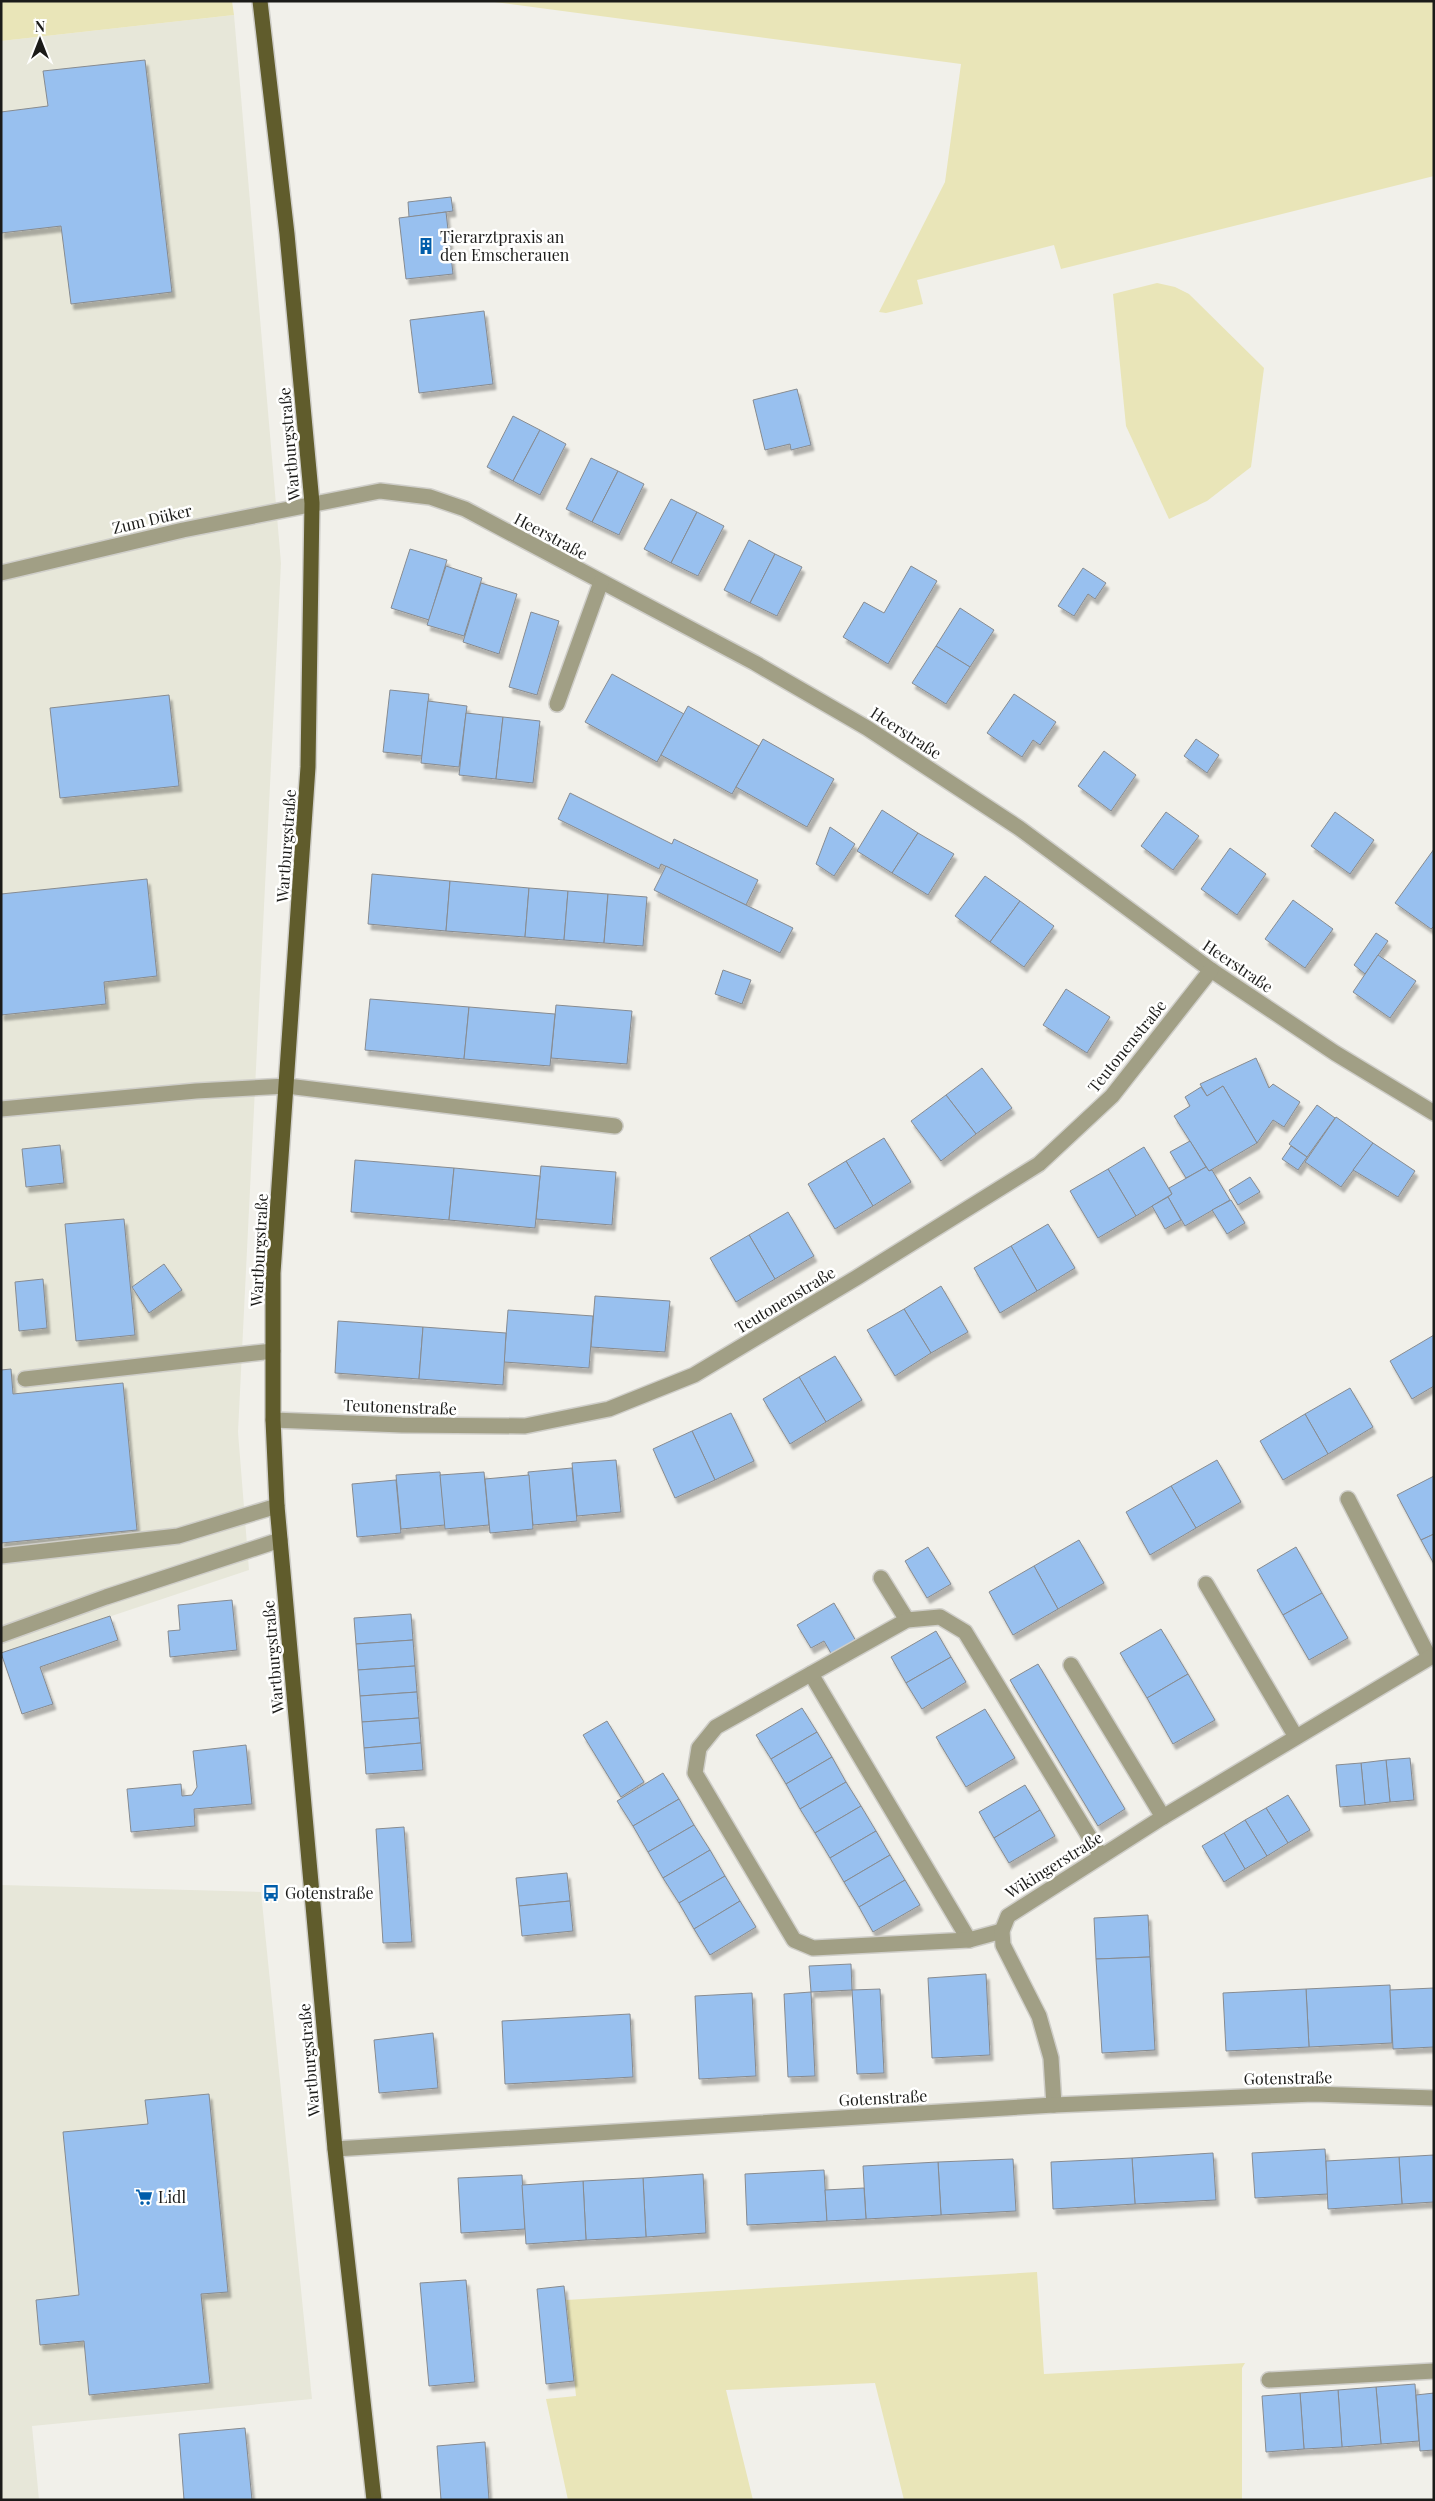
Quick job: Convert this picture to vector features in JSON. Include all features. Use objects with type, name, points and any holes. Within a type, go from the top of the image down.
[{"type":"main road","name":"Wartburgstraße","points":[[260,1],[287,234],[312,504],[308,767],[273,1273],[272,1420],[277,1506],[335,2149],[374,2500]]},
{"type":"street","name":"Heerstraße","points":[[312,504],[380,491],[430,497],[465,509],[755,662],[867,728],[1019,828],[1211,970],[1335,1053],[1434,1113]]},
{"type":"street","name":"Zum Düker","points":[[1,573],[183,530],[312,504]]},
{"type":"street","points":[[557,704],[601,582]]},
{"type":"street","name":"Teutonenstraße","points":[[272,1420],[402,1425],[525,1426],[609,1409],[694,1375],[856,1278],[1039,1164],[1112,1096],[1211,970]]},
{"type":"street","points":[[1,1109],[186,1092],[287,1086],[614,1126]]},
{"type":"street","points":[[25,1379],[273,1351]]},
{"type":"street","name":"Wikingerstraße","points":[[1002,1932],[1008,1916],[1101,1856],[1431,1656],[1348,1499]]},
{"type":"street","points":[[1,1556],[178,1536],[277,1506]]},
{"type":"street","points":[[1,1635],[106,1597],[280,1540]]},
{"type":"street","points":[[881,1578],[907,1620]]},
{"type":"street","points":[[1206,1584],[1296,1737]]},
{"type":"street","points":[[1054,2105],[1051,2058],[1039,2016],[1004,1944],[1002,1932],[969,1940],[813,1948],[794,1940],[695,1773],[699,1748],[716,1727],[907,1620],[940,1617],[966,1632],[1101,1856]]},
{"type":"street","points":[[1071,1665],[1163,1817]]},
{"type":"street","points":[[811,1674],[969,1940]]},
{"type":"street","name":"Gotenstraße","points":[[335,2149],[1054,2105],[1314,2094],[1434,2098]]},
{"type":"street","points":[[1269,2380],[1434,2370]]},
{"type":"shaded area","points":[[1,1],[232,1],[234,15],[1,41]]},
{"type":"shaded area","points":[[487,1],[1434,1],[1434,176],[1061,269],[1054,245],[917,280],[923,304],[886,313],[879,312],[945,182],[961,64]]},
{"type":"shaded area","points":[[234,15],[281,563],[238,1432],[249,1570],[1,1653],[1,41]]},
{"type":"shaded area","points":[[1157,283],[1175,287],[1189,294],[1264,368],[1251,467],[1207,501],[1169,519],[1126,426],[1113,294]]},
{"type":"shaded area","points":[[1,1885],[261,1892],[312,2399],[32,2426],[39,2500],[1,2500]]},
{"type":"shaded area","points":[[1037,2272],[1044,2374],[1245,2363],[1242,2368],[1242,2500],[904,2500],[875,2383],[726,2390],[753,2500],[568,2500],[546,2399],[576,2396],[566,2300]]},
{"type":"building","points":[[145,60],[172,292],[71,304],[61,226],[1,233],[1,112],[48,106],[43,71]]},
{"type":"building","points":[[451,197],[453,211],[409,217],[408,202]]},
{"type":"building","name":"Tierarztpraxis an den Emscherauen","points":[[446,212],[453,274],[406,279],[399,218]]},
{"type":"building","points":[[484,311],[493,384],[419,393],[410,320]]},
{"type":"building","points":[[797,389],[811,445],[791,450],[790,444],[765,450],[753,400]]},
{"type":"building","points":[[513,416],[540,430],[513,481],[487,467]]},
{"type":"building","points":[[540,430],[566,444],[540,495],[513,481]]},
{"type":"building","points":[[591,458],[618,471],[592,522],[566,509]]},
{"type":"building","points":[[618,471],[644,484],[619,535],[592,522]]},
{"type":"building","points":[[671,499],[697,512],[671,563],[644,549]]},
{"type":"building","points":[[697,512],[724,526],[698,576],[671,563]]},
{"type":"building","points":[[749,540],[775,554],[750,603],[724,590]]},
{"type":"building","points":[[410,549],[447,560],[429,620],[391,608]]},
{"type":"building","points":[[775,554],[802,567],[777,616],[750,603]]},
{"type":"building","points":[[446,566],[482,578],[464,636],[427,625]]},
{"type":"building","points":[[911,566],[937,581],[888,664],[843,637],[864,602],[884,613]]},
{"type":"building","points":[[1083,568],[1106,583],[1095,599],[1088,594],[1074,616],[1058,606]]},
{"type":"building","points":[[481,583],[517,594],[499,654],[463,642]]},
{"type":"building","points":[[960,608],[994,630],[970,667],[936,646]]},
{"type":"building","points":[[531,612],[559,621],[537,695],[509,687]]},
{"type":"building","points":[[936,646],[970,667],[946,704],[912,683]]},
{"type":"building","points":[[612,674],[684,714],[657,762],[585,722]]},
{"type":"building","points":[[390,690],[429,694],[422,756],[383,752]]},
{"type":"building","points":[[1014,694],[1056,722],[1040,745],[1033,740],[1022,757],[987,733]]},
{"type":"building","points":[[169,695],[179,786],[60,798],[50,708]]},
{"type":"building","points":[[428,701],[467,706],[459,767],[421,763]]},
{"type":"building","points":[[688,706],[759,746],[732,794],[661,755]]},
{"type":"building","points":[[466,713],[503,717],[496,779],[459,775]]},
{"type":"building","points":[[503,717],[540,721],[533,783],[496,779]]},
{"type":"building","points":[[763,739],[834,779],[807,827],[736,787]]},
{"type":"building","points":[[1196,739],[1219,755],[1207,773],[1184,756]]},
{"type":"building","points":[[1104,751],[1136,775],[1111,811],[1078,786]]},
{"type":"building","points":[[570,793],[672,844],[674,839],[758,880],[746,905],[661,864],[659,869],[558,819]]},
{"type":"building","points":[[882,810],[918,833],[892,873],[857,851]]},
{"type":"building","points":[[1166,812],[1199,836],[1173,870],[1141,846]]},
{"type":"building","points":[[1335,812],[1374,840],[1350,874],[1311,846]]},
{"type":"building","points":[[830,827],[855,844],[834,876],[816,864]]},
{"type":"building","points":[[918,833],[954,854],[928,895],[892,873]]},
{"type":"building","points":[[1230,848],[1266,874],[1237,915],[1201,889]]},
{"type":"building","points":[[1434,849],[1434,926],[1431,929],[1395,903]]},
{"type":"building","points":[[666,866],[793,928],[780,953],[654,890]]},
{"type":"building","points":[[372,874],[450,881],[446,931],[368,924]]},
{"type":"building","points":[[985,876],[1020,901],[990,942],[955,916]]},
{"type":"building","points":[[147,879],[157,976],[104,982],[106,1004],[1,1015],[1,894]]},
{"type":"building","points":[[450,881],[529,888],[525,937],[446,931]]},
{"type":"building","points":[[529,888],[568,891],[564,940],[525,937]]},
{"type":"building","points":[[568,891],[608,894],[604,943],[564,940]]},
{"type":"building","points":[[608,894],[647,897],[643,946],[604,943]]},
{"type":"building","points":[[1293,900],[1333,929],[1305,968],[1265,939]]},
{"type":"building","points":[[1020,901],[1054,926],[1024,967],[990,942]]},
{"type":"building","points":[[1376,933],[1388,941],[1365,974],[1354,965]]},
{"type":"building","points":[[1378,955],[1416,981],[1390,1018],[1353,992]]},
{"type":"building","points":[[723,970],[751,980],[742,1004],[715,994]]},
{"type":"building","points":[[1066,989],[1110,1017],[1087,1053],[1043,1025]]},
{"type":"building","points":[[370,999],[469,1007],[464,1059],[365,1050]]},
{"type":"building","points":[[556,1005],[632,1011],[627,1064],[551,1058]]},
{"type":"building","points":[[469,1007],[555,1014],[550,1066],[464,1059]]},
{"type":"building","points":[[1256,1058],[1269,1088],[1273,1084],[1300,1102],[1284,1127],[1273,1120],[1257,1143],[1223,1086],[1207,1096],[1200,1084]]},
{"type":"building","points":[[982,1068],[1012,1108],[976,1134],[946,1095]]},
{"type":"building","points":[[1223,1086],[1257,1143],[1209,1171],[1174,1116],[1190,1106],[1185,1097],[1201,1087],[1207,1096]]},
{"type":"building","points":[[946,1095],[976,1134],[941,1161],[911,1121]]},
{"type":"building","points":[[1317,1105],[1335,1118],[1307,1157],[1289,1144]]},
{"type":"building","points":[[1336,1117],[1373,1143],[1341,1187],[1305,1162]]},
{"type":"building","points":[[884,1138],[911,1182],[873,1206],[846,1161]]},
{"type":"building","points":[[1190,1141],[1206,1167],[1186,1178],[1170,1152]]},
{"type":"building","points":[[1373,1143],[1415,1171],[1398,1197],[1353,1170]]},
{"type":"building","points":[[60,1145],[64,1183],[26,1187],[22,1149]]},
{"type":"building","points":[[1291,1146],[1307,1157],[1298,1170],[1282,1159]]},
{"type":"building","points":[[1144,1147],[1172,1194],[1136,1216],[1108,1169]]},
{"type":"building","points":[[355,1160],[454,1168],[449,1220],[351,1212]]},
{"type":"building","points":[[846,1161],[873,1206],[835,1229],[808,1184]]},
{"type":"building","points":[[541,1166],[616,1172],[612,1225],[536,1219]]},
{"type":"building","points":[[1206,1167],[1209,1171],[1212,1170],[1230,1200],[1185,1226],[1168,1197],[1172,1194],[1169,1188]]},
{"type":"building","points":[[454,1168],[540,1176],[535,1228],[449,1220]]},
{"type":"building","points":[[1108,1169],[1136,1216],[1098,1238],[1070,1191]]},
{"type":"building","points":[[1250,1177],[1260,1192],[1238,1205],[1229,1190]]},
{"type":"building","points":[[1168,1197],[1181,1220],[1165,1229],[1152,1206]]},
{"type":"building","points":[[1231,1200],[1245,1223],[1227,1234],[1212,1210]]},
{"type":"building","points":[[788,1212],[814,1256],[775,1279],[749,1235]]},
{"type":"building","points":[[124,1219],[135,1335],[76,1341],[65,1224]]},
{"type":"building","points":[[1048,1224],[1075,1268],[1037,1291],[1011,1246]]},
{"type":"building","points":[[749,1235],[775,1279],[736,1302],[710,1258]]},
{"type":"building","points":[[1011,1246],[1037,1291],[1000,1313],[974,1268]]},
{"type":"building","points":[[164,1264],[182,1290],[149,1313],[132,1287]]},
{"type":"building","points":[[43,1279],[47,1328],[19,1331],[15,1282]]},
{"type":"building","points":[[941,1286],[968,1332],[931,1353],[904,1309]]},
{"type":"building","points":[[595,1296],[670,1301],[665,1352],[591,1347]]},
{"type":"building","points":[[904,1309],[931,1353],[895,1376],[867,1330]]},
{"type":"building","points":[[508,1310],[593,1316],[589,1368],[504,1362]]},
{"type":"building","points":[[338,1321],[423,1327],[419,1379],[335,1373]]},
{"type":"building","points":[[423,1327],[506,1333],[503,1385],[419,1379]]},
{"type":"building","points":[[1434,1335],[1434,1386],[1412,1399],[1390,1361]]},
{"type":"building","points":[[835,1356],[862,1400],[826,1422],[799,1377]]},
{"type":"building","points":[[11,1369],[13,1394],[123,1383],[137,1530],[1,1543],[1,1370]]},
{"type":"building","points":[[799,1377],[826,1422],[790,1444],[763,1399]]},
{"type":"building","points":[[1350,1388],[1373,1427],[1328,1454],[1305,1414]]},
{"type":"building","points":[[731,1413],[754,1461],[715,1480],[692,1431]]},
{"type":"building","points":[[1305,1414],[1328,1454],[1283,1480],[1260,1441]]},
{"type":"building","points":[[692,1431],[715,1480],[675,1498],[653,1449]]},
{"type":"building","points":[[616,1460],[621,1512],[577,1516],[572,1463]]},
{"type":"building","points":[[1217,1460],[1241,1502],[1196,1528],[1171,1486]]},
{"type":"building","points":[[572,1468],[577,1521],[533,1525],[528,1472]]},
{"type":"building","points":[[440,1472],[445,1525],[401,1529],[396,1475]]},
{"type":"building","points":[[484,1472],[489,1525],[445,1529],[440,1475]]},
{"type":"building","points":[[529,1475],[533,1529],[490,1533],[485,1479]]},
{"type":"building","points":[[1434,1476],[1434,1534],[1421,1540],[1397,1495]]},
{"type":"building","points":[[396,1480],[401,1533],[357,1537],[352,1484]]},
{"type":"building","points":[[1171,1486],[1196,1528],[1150,1555],[1126,1512]]},
{"type":"building","points":[[1434,1534],[1434,1564],[1421,1540]]},
{"type":"building","points":[[1079,1540],[1104,1583],[1058,1609],[1034,1566]]},
{"type":"building","points":[[928,1547],[951,1584],[927,1598],[905,1561]]},
{"type":"building","points":[[1296,1547],[1322,1593],[1283,1615],[1257,1570]]},
{"type":"building","points":[[1034,1566],[1058,1609],[1013,1635],[989,1592]]},
{"type":"building","points":[[1322,1593],[1348,1638],[1309,1660],[1283,1615]]},
{"type":"building","points":[[232,1600],[237,1650],[170,1657],[168,1631],[180,1630],[178,1605]]},
{"type":"building","points":[[834,1603],[856,1641],[832,1655],[824,1641],[811,1648],[797,1625]]},
{"type":"building","points":[[411,1614],[413,1640],[356,1644],[354,1618]]},
{"type":"building","points":[[110,1616],[118,1640],[40,1667],[53,1704],[22,1714],[1,1653]]},
{"type":"building","points":[[1161,1629],[1188,1674],[1147,1698],[1120,1653]]},
{"type":"building","points":[[936,1631],[951,1657],[906,1683],[891,1657]]},
{"type":"building","points":[[413,1640],[415,1666],[358,1670],[356,1644]]},
{"type":"building","points":[[951,1657],[966,1682],[922,1709],[906,1683]]},
{"type":"building","points":[[1038,1664],[1125,1809],[1098,1826],[1010,1680]]},
{"type":"building","points":[[415,1666],[417,1692],[360,1696],[358,1670]]},
{"type":"building","points":[[1188,1674],[1215,1720],[1173,1744],[1147,1698]]},
{"type":"building","points":[[417,1692],[419,1718],[362,1722],[360,1696]]},
{"type":"building","points":[[802,1708],[817,1732],[771,1759],[756,1735]]},
{"type":"building","points":[[985,1709],[1015,1758],[966,1787],[936,1737]]},
{"type":"building","points":[[419,1718],[421,1743],[364,1748],[362,1722]]},
{"type":"building","points":[[607,1721],[644,1782],[621,1797],[583,1735]]},
{"type":"building","points":[[817,1732],[832,1757],[786,1784],[771,1759]]},
{"type":"building","points":[[421,1743],[423,1770],[366,1774],[364,1748]]},
{"type":"building","points":[[246,1745],[252,1804],[194,1809],[195,1826],[131,1832],[127,1789],[181,1784],[182,1796],[192,1795],[197,1787],[193,1751]]},
{"type":"building","points":[[832,1757],[846,1782],[800,1809],[786,1784]]},
{"type":"building","points":[[1410,1758],[1414,1800],[1390,1802],[1386,1760]]},
{"type":"building","points":[[1386,1760],[1390,1802],[1365,1805],[1361,1763]]},
{"type":"building","points":[[1361,1763],[1365,1805],[1340,1807],[1336,1765]]},
{"type":"building","points":[[663,1773],[679,1799],[633,1826],[617,1801]]},
{"type":"building","points":[[846,1782],[861,1806],[815,1833],[800,1809]]},
{"type":"building","points":[[1025,1785],[1040,1810],[994,1838],[979,1812]]},
{"type":"building","points":[[1288,1795],[1310,1830],[1288,1843],[1266,1808]]},
{"type":"building","points":[[679,1799],[694,1825],[648,1852],[633,1826]]},
{"type":"building","points":[[861,1806],[876,1831],[830,1858],[815,1833]]},
{"type":"building","points":[[1266,1808],[1288,1843],[1267,1856],[1245,1820]]},
{"type":"building","points":[[1040,1810],[1055,1836],[1009,1863],[994,1838]]},
{"type":"building","points":[[1245,1820],[1267,1856],[1245,1869],[1224,1833]]},
{"type":"building","points":[[694,1825],[710,1850],[663,1878],[648,1852]]},
{"type":"building","points":[[404,1827],[412,1942],[383,1943],[376,1829]]},
{"type":"building","points":[[876,1831],[890,1855],[844,1882],[830,1858]]},
{"type":"building","points":[[1224,1833],[1245,1869],[1224,1882],[1202,1846]]},
{"type":"building","points":[[710,1850],[725,1876],[679,1903],[663,1878]]},
{"type":"building","points":[[890,1855],[905,1880],[859,1907],[844,1882]]},
{"type":"building","points":[[567,1873],[570,1901],[519,1906],[516,1878]]},
{"type":"building","points":[[725,1876],[740,1901],[694,1929],[679,1903]]},
{"type":"building","points":[[905,1880],[920,1905],[873,1932],[859,1907]]},
{"type":"building","points":[[570,1901],[573,1931],[522,1936],[519,1906]]},
{"type":"building","points":[[740,1901],[756,1927],[710,1955],[694,1929]]},
{"type":"building","points":[[1148,1915],[1150,1957],[1096,1959],[1094,1918]]},
{"type":"building","points":[[1150,1957],[1155,2050],[1102,2053],[1096,1959]]},
{"type":"building","points":[[851,1964],[852,1990],[811,1992],[809,1966]]},
{"type":"building","points":[[986,1974],[990,2055],[932,2058],[928,1978]]},
{"type":"building","points":[[1390,1985],[1392,2043],[1309,2047],[1306,1989]]},
{"type":"building","points":[[1434,1988],[1434,2047],[1393,2049],[1390,1990]]},
{"type":"building","points":[[880,1989],[884,2073],[857,2074],[852,1990]]},
{"type":"building","points":[[1306,1989],[1309,2047],[1226,2051],[1223,1993]]},
{"type":"building","points":[[811,1992],[815,2076],[788,2077],[784,1994]]},
{"type":"building","points":[[752,1993],[756,2076],[699,2079],[695,1996]]},
{"type":"building","points":[[630,2014],[633,2077],[505,2084],[502,2021]]},
{"type":"building","points":[[433,2033],[438,2088],[379,2093],[374,2040]]},
{"type":"building","name":"Lidl","points":[[209,2094],[228,2292],[201,2294],[210,2383],[89,2395],[84,2341],[40,2345],[36,2300],[79,2295],[63,2132],[148,2124],[145,2100]]},
{"type":"building","points":[[1325,2149],[1328,2194],[1255,2198],[1252,2153]]},
{"type":"building","points":[[1213,2153],[1216,2200],[1135,2204],[1132,2158]]},
{"type":"building","points":[[1434,2155],[1434,2202],[1402,2204],[1399,2157]]},
{"type":"building","points":[[1399,2157],[1402,2204],[1328,2209],[1326,2161]]},
{"type":"building","points":[[1132,2158],[1135,2204],[1053,2209],[1051,2162]]},
{"type":"building","points":[[1013,2159],[1016,2211],[941,2215],[938,2162]]},
{"type":"building","points":[[938,2162],[941,2215],[866,2219],[863,2166]]},
{"type":"building","points":[[824,2170],[827,2221],[747,2225],[745,2174]]},
{"type":"building","points":[[703,2174],[706,2233],[646,2237],[643,2178]]},
{"type":"building","points":[[522,2175],[525,2229],[461,2233],[458,2178]]},
{"type":"building","points":[[643,2178],[646,2237],[586,2240],[583,2181]]},
{"type":"building","points":[[583,2181],[586,2240],[526,2244],[522,2185]]},
{"type":"building","points":[[864,2188],[866,2219],[827,2221],[825,2190]]},
{"type":"building","points":[[466,2280],[475,2382],[429,2386],[420,2283]]},
{"type":"building","points":[[564,2286],[574,2381],[546,2384],[537,2289]]},
{"type":"building","points":[[1415,2384],[1419,2441],[1381,2444],[1376,2387]]},
{"type":"building","points":[[1376,2387],[1381,2444],[1342,2447],[1338,2390]]},
{"type":"building","points":[[1338,2390],[1342,2447],[1304,2449],[1300,2393]]},
{"type":"building","points":[[1300,2393],[1304,2449],[1266,2452],[1262,2396]]},
{"type":"building","points":[[1434,2393],[1434,2450],[1420,2451],[1416,2395]]},
{"type":"building","points":[[245,2428],[252,2500],[184,2500],[179,2434]]},
{"type":"building","points":[[485,2442],[489,2500],[441,2500],[437,2446]]},
{"type":"place","name":"Tierarztpraxis an den Emscherauen","points":[[426,246]]},
{"type":"place","name":"Gotenstraße","points":[[271,1893]]},
{"type":"place","name":"Lidl","points":[[144,2197]]}]
